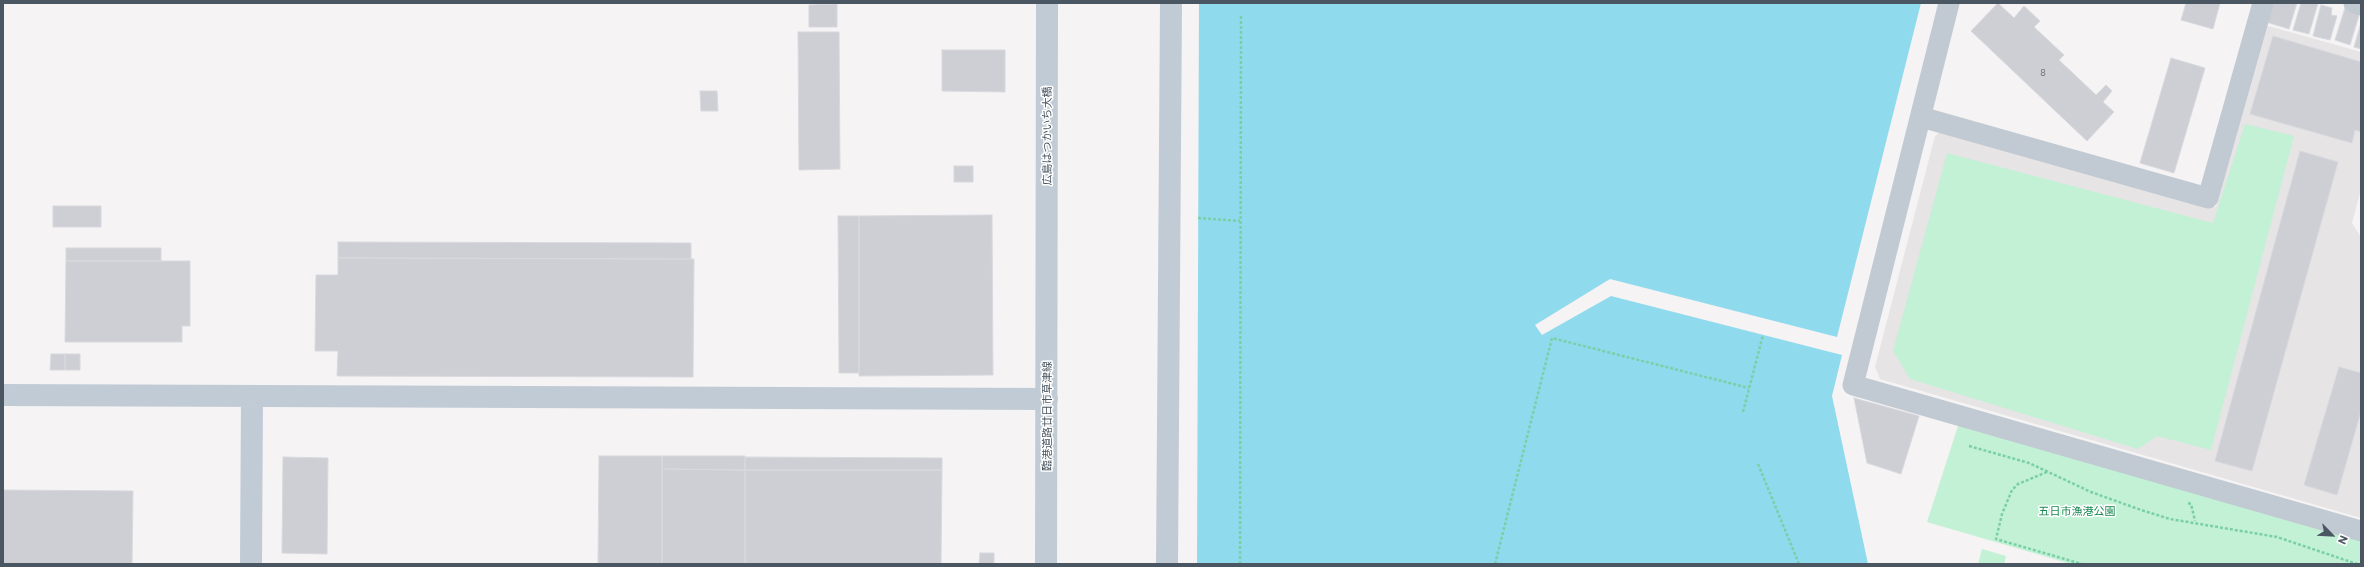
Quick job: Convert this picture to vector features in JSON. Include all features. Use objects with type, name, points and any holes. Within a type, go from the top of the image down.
[{"type":"street","name":"広島はつかいち大橋","points":[[1046,3],[1046,268]]},
{"type":"street","points":[[1167,564],[1171,3]]},
{"type":"street","points":[[1950,3],[1853,385],[2361,531]]},
{"type":"street","points":[[1921,117],[2208,198],[2263,3]]},
{"type":"street","points":[[2354,3],[2361,5]]},
{"type":"street","name":"臨港道路廿日市草津線","points":[[1046,268],[1046,564]]},
{"type":"street","points":[[3,395],[1047,399]]},
{"type":"street","points":[[251,564],[252,396]]},
{"type":"path","points":[[1240,564],[1241,16]]},
{"type":"path","points":[[1198,218],[1240,221]]},
{"type":"path","points":[[1743,412],[1763,335]]},
{"type":"path","points":[[1495,564],[1552,338],[1749,388]]},
{"type":"path","points":[[1969,446],[2004,455],[2091,492],[2148,512],[2170,518],[2277,537],[2357,564]]},
{"type":"path","points":[[1758,464],[1798,564]]},
{"type":"path","points":[[2047,472],[2018,484],[2012,490],[2002,514],[1996,539],[2082,564]]},
{"type":"shaded area","points":[[2265,25],[2361,52],[2361,189],[2352,223],[2361,237],[2361,518],[1880,379],[1875,367],[1935,136],[1941,131],[2216,207]]},
{"type":"green space","points":[[2245,124],[2294,136],[2211,450],[2157,436],[2138,449],[1910,379],[1893,351],[1947,153],[2213,223]]},
{"type":"green space","name":"五日市漁港公園","points":[[1959,423],[2361,539],[2361,564],[2071,564],[1927,522]]},
{"type":"green space","points":[[1982,549],[2006,556],[2004,564],[1978,564]]},
{"type":"water","points":[[1199,3],[1921,3],[1837,337],[1610,279],[1535,325],[1542,335],[1611,296],[1842,355],[1832,396],[1868,564],[1197,564]]},
{"type":"building","points":[[1998,3],[2014,18],[2024,6],[2040,21],[2034,27],[2064,55],[2059,60],[2096,95],[2106,85],[2112,91],[2103,102],[2114,112],[2087,141],[1971,31]]},
{"type":"building","points":[[2186,3],[2220,3],[2213,29],[2181,20]]},
{"type":"building","points":[[2272,3],[2297,3],[2289,29],[2266,22]]},
{"type":"building","points":[[2301,3],[2318,3],[2309,34],[2293,30]]},
{"type":"building","points":[[837,4],[837,27],[809,27],[809,5]]},
{"type":"building","points":[[2321,5],[2332,8],[2331,15],[2337,16],[2330,40],[2313,36]]},
{"type":"building","points":[[2345,8],[2360,12],[2350,45],[2335,40]]},
{"type":"building","points":[[2361,23],[2361,49],[2354,47]]},
{"type":"building","points":[[798,32],[839,32],[840,169],[799,170]]},
{"type":"building","points":[[2273,36],[2361,62],[2361,132],[2355,130],[2352,143],[2250,114]]},
{"type":"building","points":[[942,50],[1005,50],[1005,92],[942,91]]},
{"type":"building","points":[[2171,58],[2205,68],[2174,173],[2140,163]]},
{"type":"building","points":[[700,91],[717,91],[718,111],[701,111]]},
{"type":"building","points":[[2300,151],[2338,162],[2252,471],[2215,461]]},
{"type":"building","points":[[954,166],[973,166],[973,182],[954,182]]},
{"type":"building","points":[[53,206],[101,206],[101,227],[53,227]]},
{"type":"building","points":[[992,215],[993,375],[859,376],[859,216]]},
{"type":"building","points":[[838,216],[859,216],[859,373],[839,373]]},
{"type":"building","points":[[338,242],[691,243],[691,259],[338,258]]},
{"type":"building","points":[[66,248],[161,248],[161,261],[66,261]]},
{"type":"building","points":[[338,258],[694,259],[693,377],[337,376],[338,351],[315,351],[316,275],[338,275]]},
{"type":"building","points":[[66,261],[190,261],[190,326],[182,326],[182,342],[65,342]]},
{"type":"building","points":[[51,354],[65,354],[65,370],[50,370]]},
{"type":"building","points":[[65,354],[80,354],[80,370],[65,370]]},
{"type":"building","points":[[2339,367],[2361,373],[2361,411],[2337,495],[2304,485]]},
{"type":"building","points":[[1854,398],[1919,416],[1901,474],[1867,463]]},
{"type":"building","points":[[599,456],[662,456],[662,564],[598,564]]},
{"type":"building","points":[[662,456],[745,456],[745,470],[662,469]]},
{"type":"building","points":[[283,457],[328,458],[327,554],[282,553]]},
{"type":"building","points":[[745,457],[942,458],[942,470],[745,470]]},
{"type":"building","points":[[662,469],[745,470],[745,564],[662,564]]},
{"type":"building","points":[[745,470],[942,470],[941,564],[745,564]]},
{"type":"building","points":[[3,490],[133,491],[132,564],[3,564]]},
{"type":"building","points":[[980,553],[994,553],[994,564],[979,564]]}]
